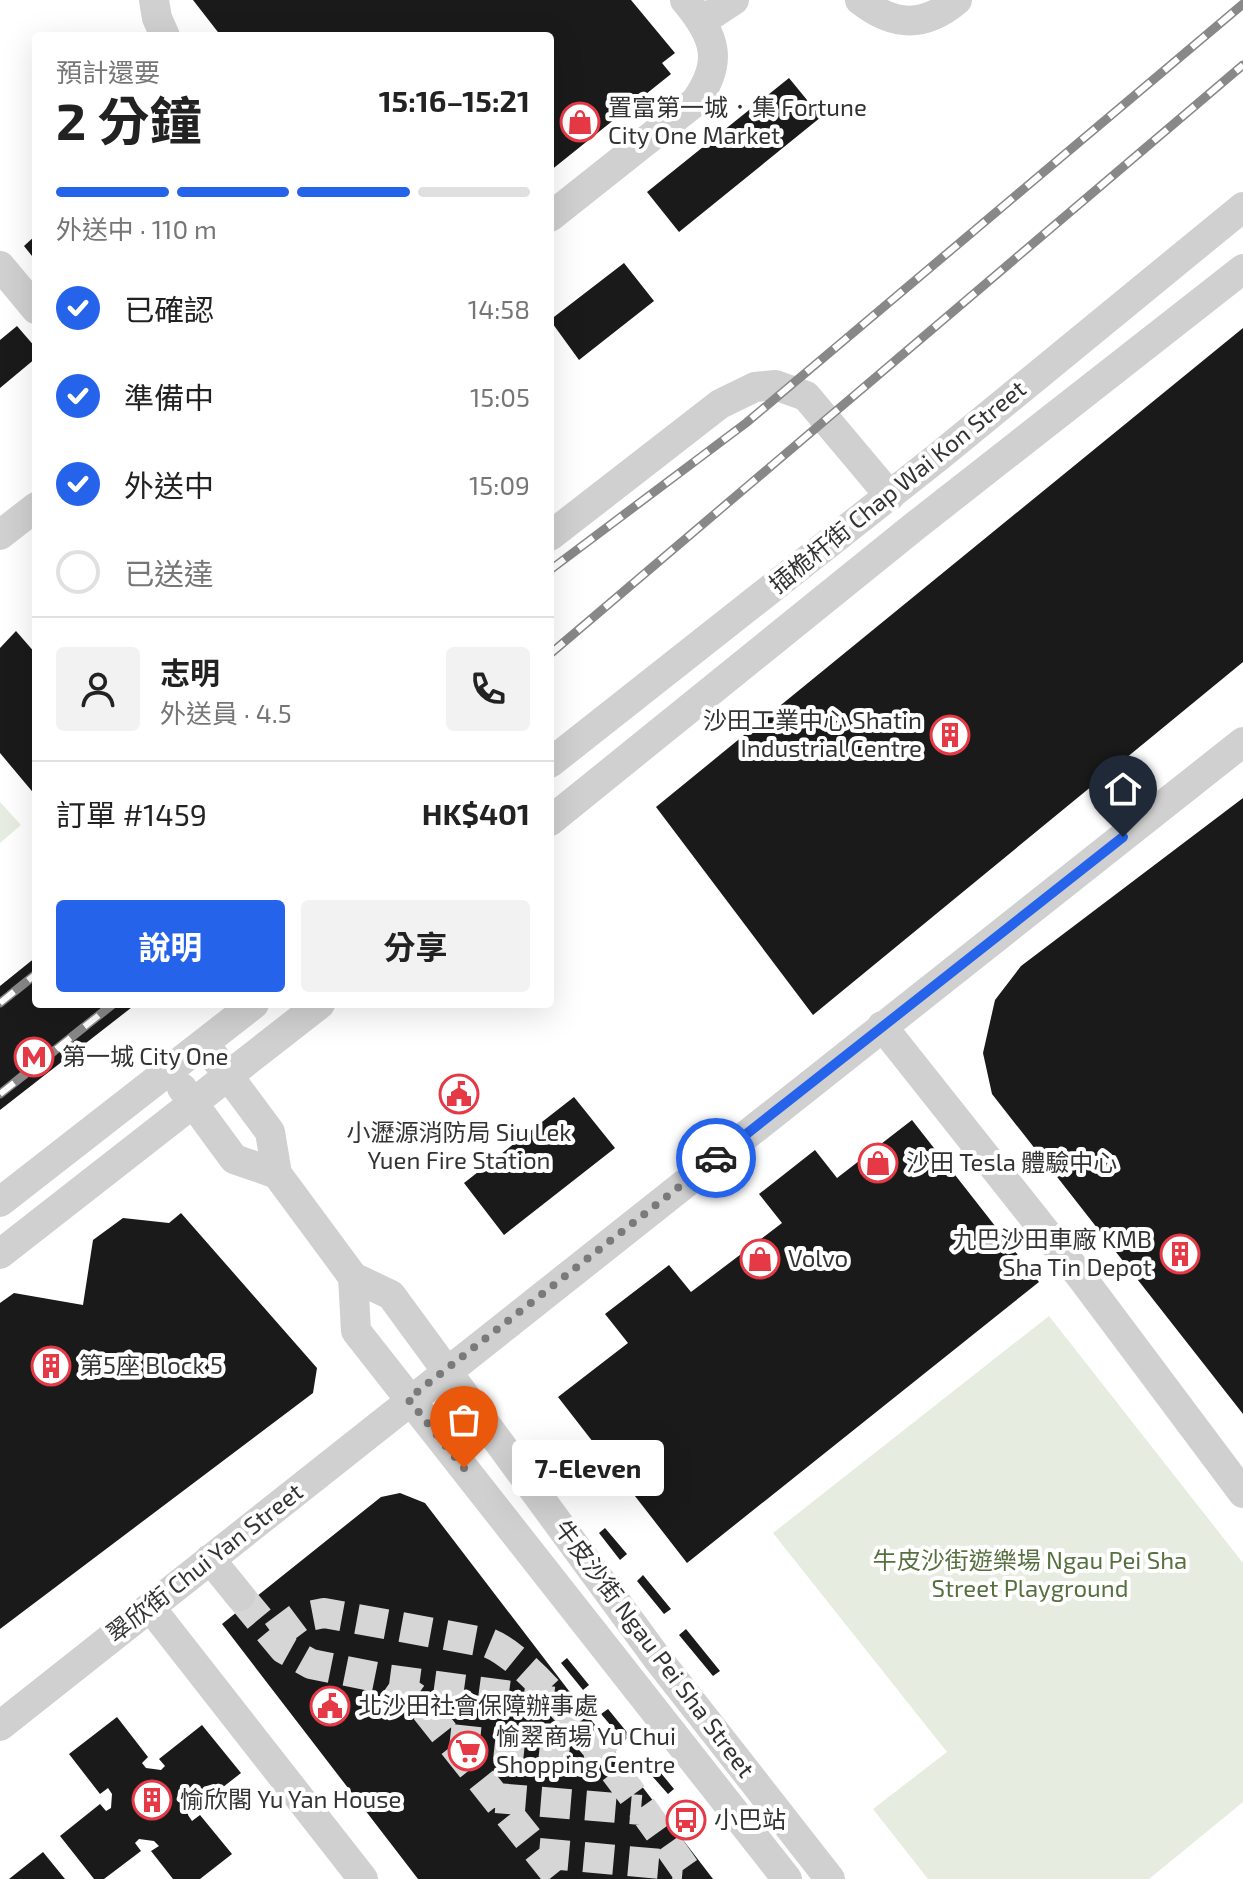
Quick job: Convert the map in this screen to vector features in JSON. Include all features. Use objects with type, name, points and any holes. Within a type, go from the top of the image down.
[{"type":"street","points":[[154,0],[163,32]]},
{"type":"street","points":[[554,214],[695,102],[713,70],[714,54],[694,10],[734,0]]},
{"type":"street","points":[[860,0],[877,13],[899,22],[927,20],[957,0]]},
{"type":"street","name":"插桅杆街 Chap Wai Kon Street","points":[[554,760],[890,496],[1243,207]]},
{"type":"street","points":[[0,266],[32,304]]},
{"type":"street","name":"插桅杆街 Chap Wai Kon Street","points":[[554,818],[915,526],[1243,269]]},
{"type":"street","points":[[554,533],[720,404],[755,387],[775,385],[806,396],[890,496]]},
{"type":"street","points":[[0,535],[32,510]]},
{"type":"street","name":"翠欣街 Chui Yan Street","points":[[0,1726],[408,1399],[1243,742]]},
{"type":"street","points":[[0,1202],[249,1008]]},
{"type":"street","points":[[0,1254],[315,1008]]},
{"type":"street","points":[[882,1026],[1082,1278],[1243,1493]]},
{"type":"street","name":"牛皮沙街 Ngau Pei Sha Street","points":[[204,1043],[270,1132],[277,1174],[353,1277],[391,1295],[657,1658],[830,1879]]},
{"type":"street","points":[[168,1070],[234,1159],[277,1174]]},
{"type":"street","name":"牛皮沙街 Ngau Pei Sha Street","points":[[353,1277],[356,1331],[763,1864],[787,1879]]},
{"type":"street","points":[[210,1559],[240,1596]]},
{"type":"street","points":[[150,1607],[363,1879]]},
{"type":"green space","points":[[0,802],[21,825],[0,843]]},
{"type":"green space","name":"牛皮沙街遊樂場 Ngau Pei Sha Street Playground","points":[[1049,1316],[1243,1563],[1243,1802],[1149,1879],[928,1879],[873,1809],[947,1752],[773,1533]]},
{"type":"building","name":"置富第一城．集 Fortune City One Market","points":[[193,0],[631,0],[675,53],[662,63],[671,74],[554,168],[554,32],[218,32]]},
{"type":"building","points":[[789,78],[821,117],[679,232],[647,192]]},
{"type":"building","points":[[32,239],[32,256],[24,246]]},
{"type":"building","points":[[624,263],[654,301],[579,360],[554,326],[554,317]]},
{"type":"building","points":[[17,326],[32,343],[32,361],[0,388],[0,340]]},
{"type":"building","name":"沙田工業中心 Shatin Industrial Centre","points":[[1243,328],[1243,662],[813,1015],[656,807]]},
{"type":"building","points":[[16,631],[32,649],[32,791],[0,753],[0,648]]},
{"type":"building","name":"九巴沙田車廠 KMB Sha Tin Depot","points":[[1243,798],[1243,1414],[992,1094],[983,1053],[995,1000],[1021,966]]},
{"type":"building","name":"第一城 City One","points":[[32,960],[32,1008],[131,1008],[0,1110],[0,986]]},
{"type":"building","points":[[574,1097],[615,1148],[504,1235],[464,1183]]},
{"type":"building","points":[[912,1120],[1039,1282],[687,1563],[558,1397],[628,1343],[605,1314],[669,1265],[691,1292],[782,1223],[759,1194],[815,1150],[837,1178]]},
{"type":"building","points":[[181,1213],[317,1368],[313,1393],[0,1629],[0,1303],[14,1293],[83,1305],[93,1240],[123,1218],[169,1223]]},
{"type":"building","name":"愉翠商場 Yu Chui Shopping Centre","points":[[400,1493],[425,1503],[713,1879],[418,1879],[222,1624],[381,1497]]},
{"type":"building","points":[[605,1528],[627,1554],[620,1560],[599,1533]]},
{"type":"building","points":[[643,1575],[671,1609],[664,1614],[637,1581]]},
{"type":"building","points":[[686,1629],[720,1671],[713,1676],[679,1635]]},
{"type":"building","points":[[567,1658],[589,1685],[583,1690],[561,1663]]},
{"type":"building","points":[[608,1709],[630,1736],[624,1741],[601,1714]]},
{"type":"building","name":"愉欣閣 Yu Yan House","points":[[117,1717],[148,1757],[142,1763],[146,1768],[161,1770],[165,1766],[159,1759],[202,1725],[241,1773],[200,1805],[194,1798],[189,1801],[188,1815],[192,1821],[200,1815],[232,1854],[200,1879],[173,1879],[151,1851],[159,1846],[154,1841],[139,1839],[135,1843],[141,1851],[104,1879],[94,1879],[60,1836],[100,1804],[106,1811],[111,1808],[112,1794],[108,1788],[100,1794],[69,1754]]},
{"type":"building","points":[[652,1762],[674,1789],[668,1794],[645,1768]]},
{"type":"building","points":[[43,1852],[65,1879],[9,1879]]},
{"type":"tunnel","points":[[240,1596],[284,1649],[311,1664],[386,1679],[557,1702]]},
{"type":"tunnel","points":[[274,1636],[298,1618],[324,1613],[489,1643],[512,1657],[568,1713],[626,1786],[692,1879]]},
{"type":"tunnel","points":[[391,1681],[417,1699],[560,1879]]},
{"type":"tunnel","points":[[450,1739],[599,1755]]},
{"type":"tunnel","points":[[496,1798],[641,1810]]},
{"type":"tunnel","points":[[539,1853],[683,1866]]},
{"type":"railway","points":[[554,567],[746,423],[1243,4]]},
{"type":"railway","points":[[554,651],[1243,65]]},
{"type":"railway","points":[[0,1003],[32,977]]},
{"type":"railway","points":[[0,1094],[108,1008]]},
{"type":"way so far","points":[[464,1468],[408,1399],[716,1158]]},
{"type":"place","name":"置富第一城．集 Fortune City One Market","points":[[580,122]]},
{"type":"place","name":"沙田工業中心 Shatin Industrial Centre","points":[[950,735]]},
{"type":"place","name":"第一城 City One","points":[[34,1057]]},
{"type":"place","name":"小瀝源消防局 Siu Lek Yuen Fire Station","points":[[459,1094]]},
{"type":"place","name":"沙田 Tesla 體驗中心","points":[[878,1163]]},
{"type":"place","name":"九巴沙田車廠 KMB Sha Tin Depot","points":[[1180,1254]]},
{"type":"place","name":"Volvo","points":[[760,1259]]},
{"type":"place","name":"第5座 Block 5","points":[[51,1366]]},
{"type":"place","name":"7-Eleven","points":[[464,1468]]},
{"type":"place","name":"北沙田社會保障辦事處","points":[[330,1706]]},
{"type":"place","name":"愉翠商場 Yu Chui Shopping Centre","points":[[468,1751]]},
{"type":"place","name":"愉欣閣 Yu Yan House","points":[[152,1800]]},
{"type":"place","name":"小巴站","points":[[686,1820]]},
{"type":"route","points":[[716,1158],[1123,837]]}]
